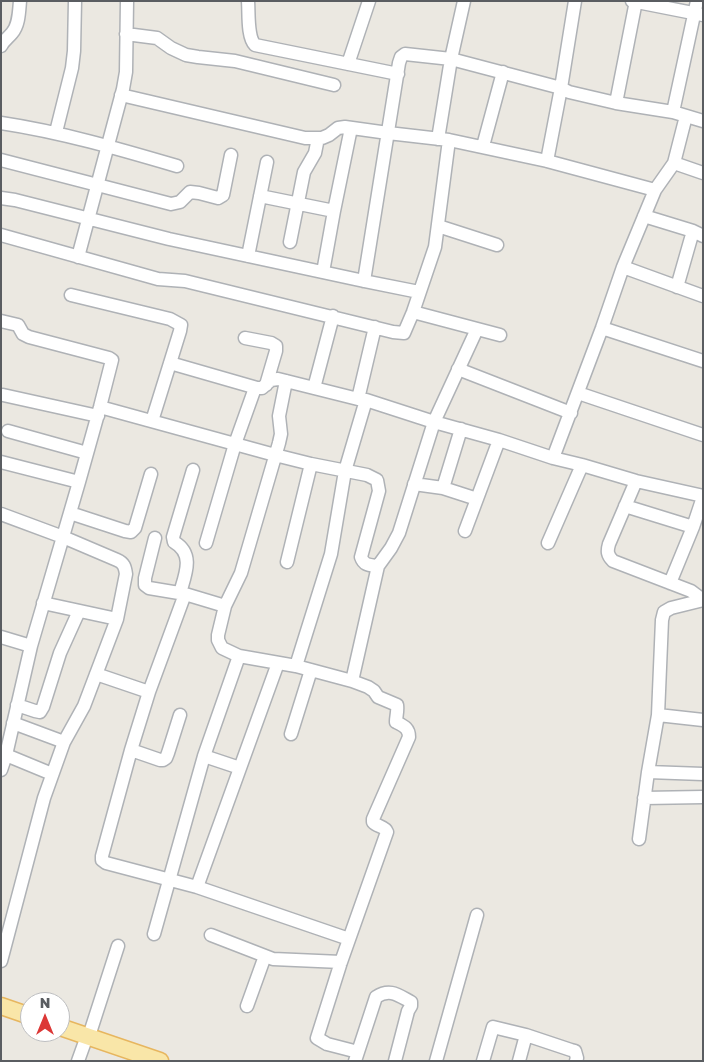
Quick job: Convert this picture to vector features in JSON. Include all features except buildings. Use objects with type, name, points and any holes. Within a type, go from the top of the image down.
[{"type":"main road","points":[[1,1006],[20,1013]]},
{"type":"main road","points":[[70,1030],[160,1061]]},
{"type":"street","points":[[1,46],[16,28],[20,1]]},
{"type":"street","points":[[56,132],[72,68],[75,1]]},
{"type":"street","points":[[78,257],[122,95],[126,72],[127,1]]},
{"type":"street","points":[[248,1],[250,36],[255,45],[398,74]]},
{"type":"street","points":[[348,64],[369,1]]},
{"type":"street","points":[[1,235],[158,279],[185,281],[393,332],[404,332],[413,312],[435,247],[451,58],[464,1]]},
{"type":"street","points":[[547,160],[575,1]]},
{"type":"street","points":[[616,102],[635,2],[698,10],[672,112]]},
{"type":"street","points":[[126,34],[157,38],[171,48],[186,55],[235,61],[334,85]]},
{"type":"street","points":[[364,281],[401,57],[405,54],[451,58],[561,88],[568,92],[672,112],[703,121]]},
{"type":"street","points":[[483,146],[503,72]]},
{"type":"street","points":[[122,95],[305,138],[322,138],[338,128],[351,128],[388,134],[444,139],[547,160],[655,190]]},
{"type":"street","points":[[553,458],[623,267],[655,190],[674,163],[686,116]]},
{"type":"street","points":[[1,123],[56,132],[177,166]]},
{"type":"street","points":[[324,272],[351,128]]},
{"type":"street","points":[[290,242],[304,172],[315,153],[318,138]]},
{"type":"street","points":[[1,160],[171,204],[180,202],[190,192],[199,192],[218,198],[223,195],[231,155]]},
{"type":"street","points":[[248,256],[267,162]]},
{"type":"street","points":[[674,163],[703,173]]},
{"type":"street","points":[[260,196],[334,211]]},
{"type":"street","points":[[1,198],[16,200],[169,239],[419,292]]},
{"type":"street","points":[[644,216],[698,234],[677,287]]},
{"type":"street","points":[[438,226],[497,245]]},
{"type":"street","points":[[623,267],[703,296]]},
{"type":"street","points":[[71,295],[170,319],[181,324],[152,421]]},
{"type":"street","points":[[413,312],[500,335]]},
{"type":"street","points":[[314,388],[332,316]]},
{"type":"street","points":[[1,321],[18,326],[23,334],[29,337],[112,360],[31,646],[1,770]]},
{"type":"street","points":[[296,666],[331,554],[345,471],[376,327]]},
{"type":"street","points":[[602,328],[703,361]]},
{"type":"street","points":[[352,681],[378,566],[399,533],[434,422],[477,329]]},
{"type":"street","points":[[206,543],[235,444],[276,350],[276,346],[271,343],[245,338]]},
{"type":"street","points":[[170,363],[260,386],[271,380],[278,379],[362,399],[553,458],[636,481],[703,496],[670,583]]},
{"type":"street","points":[[458,369],[570,413]]},
{"type":"street","points":[[286,381],[280,416],[281,434],[241,574],[225,606],[218,640],[222,648],[238,656],[296,666],[368,687],[378,697],[397,704],[396,722],[407,727],[409,738],[373,822],[375,825],[384,828],[387,832],[341,962],[317,1038],[357,1056],[376,997],[382,993],[394,993],[411,1002],[395,1061]]},
{"type":"street","points":[[578,393],[703,435]]},
{"type":"street","points":[[2,395],[152,421],[275,455],[367,475],[377,480],[379,491],[360,557],[365,564],[378,566]]},
{"type":"street","points":[[443,488],[461,429]]},
{"type":"street","points":[[8,432],[87,453]]},
{"type":"street","points":[[464,531],[499,440]]},
{"type":"street","points":[[1,462],[79,482]]},
{"type":"street","points":[[287,562],[311,464]]},
{"type":"street","points":[[548,543],[582,465]]},
{"type":"street","points":[[174,542],[174,532],[193,470]]},
{"type":"street","points":[[131,532],[135,528],[150,474]]},
{"type":"street","points":[[636,481],[609,544],[608,556],[612,561],[691,591],[703,600]]},
{"type":"street","points":[[414,484],[443,488],[477,498]]},
{"type":"street","points":[[626,506],[692,527]]},
{"type":"street","points":[[70,513],[124,531],[174,542],[180,545],[187,557],[183,594],[131,750],[102,860],[106,864],[197,887],[350,939]]},
{"type":"street","points":[[1,514],[63,537],[122,563],[126,574],[117,619],[84,706],[64,742],[44,798],[1,961]]},
{"type":"street","points":[[155,538],[145,585],[149,588],[183,594],[225,606]]},
{"type":"street","points":[[639,839],[658,715],[662,620],[664,612],[671,608],[703,600]]},
{"type":"street","points":[[43,603],[117,619]]},
{"type":"street","points":[[17,706],[40,712],[44,707],[60,653],[79,611]]},
{"type":"street","points":[[1,637],[31,646]]},
{"type":"street","points":[[154,934],[204,756],[238,656]]},
{"type":"street","points":[[197,887],[278,663]]},
{"type":"street","points":[[291,734],[311,670]]},
{"type":"street","points":[[96,674],[149,692]]},
{"type":"street","points":[[131,750],[164,760],[180,715]]},
{"type":"street","points":[[658,715],[703,720]]},
{"type":"street","points":[[13,723],[64,742]]},
{"type":"street","points":[[6,755],[52,774]]},
{"type":"street","points":[[204,756],[240,768]]},
{"type":"street","points":[[648,772],[703,774]]},
{"type":"street","points":[[644,798],[703,797]]},
{"type":"street","points":[[436,1061],[477,915]]},
{"type":"street","points":[[211,935],[273,959],[341,962]]},
{"type":"street","points":[[78,1061],[118,946]]},
{"type":"street","points":[[247,1006],[265,956]]},
{"type":"street","points":[[483,1061],[493,1028],[526,1035],[575,1052],[576,1061]]},
{"type":"street","points":[[519,1061],[526,1035]]}]
